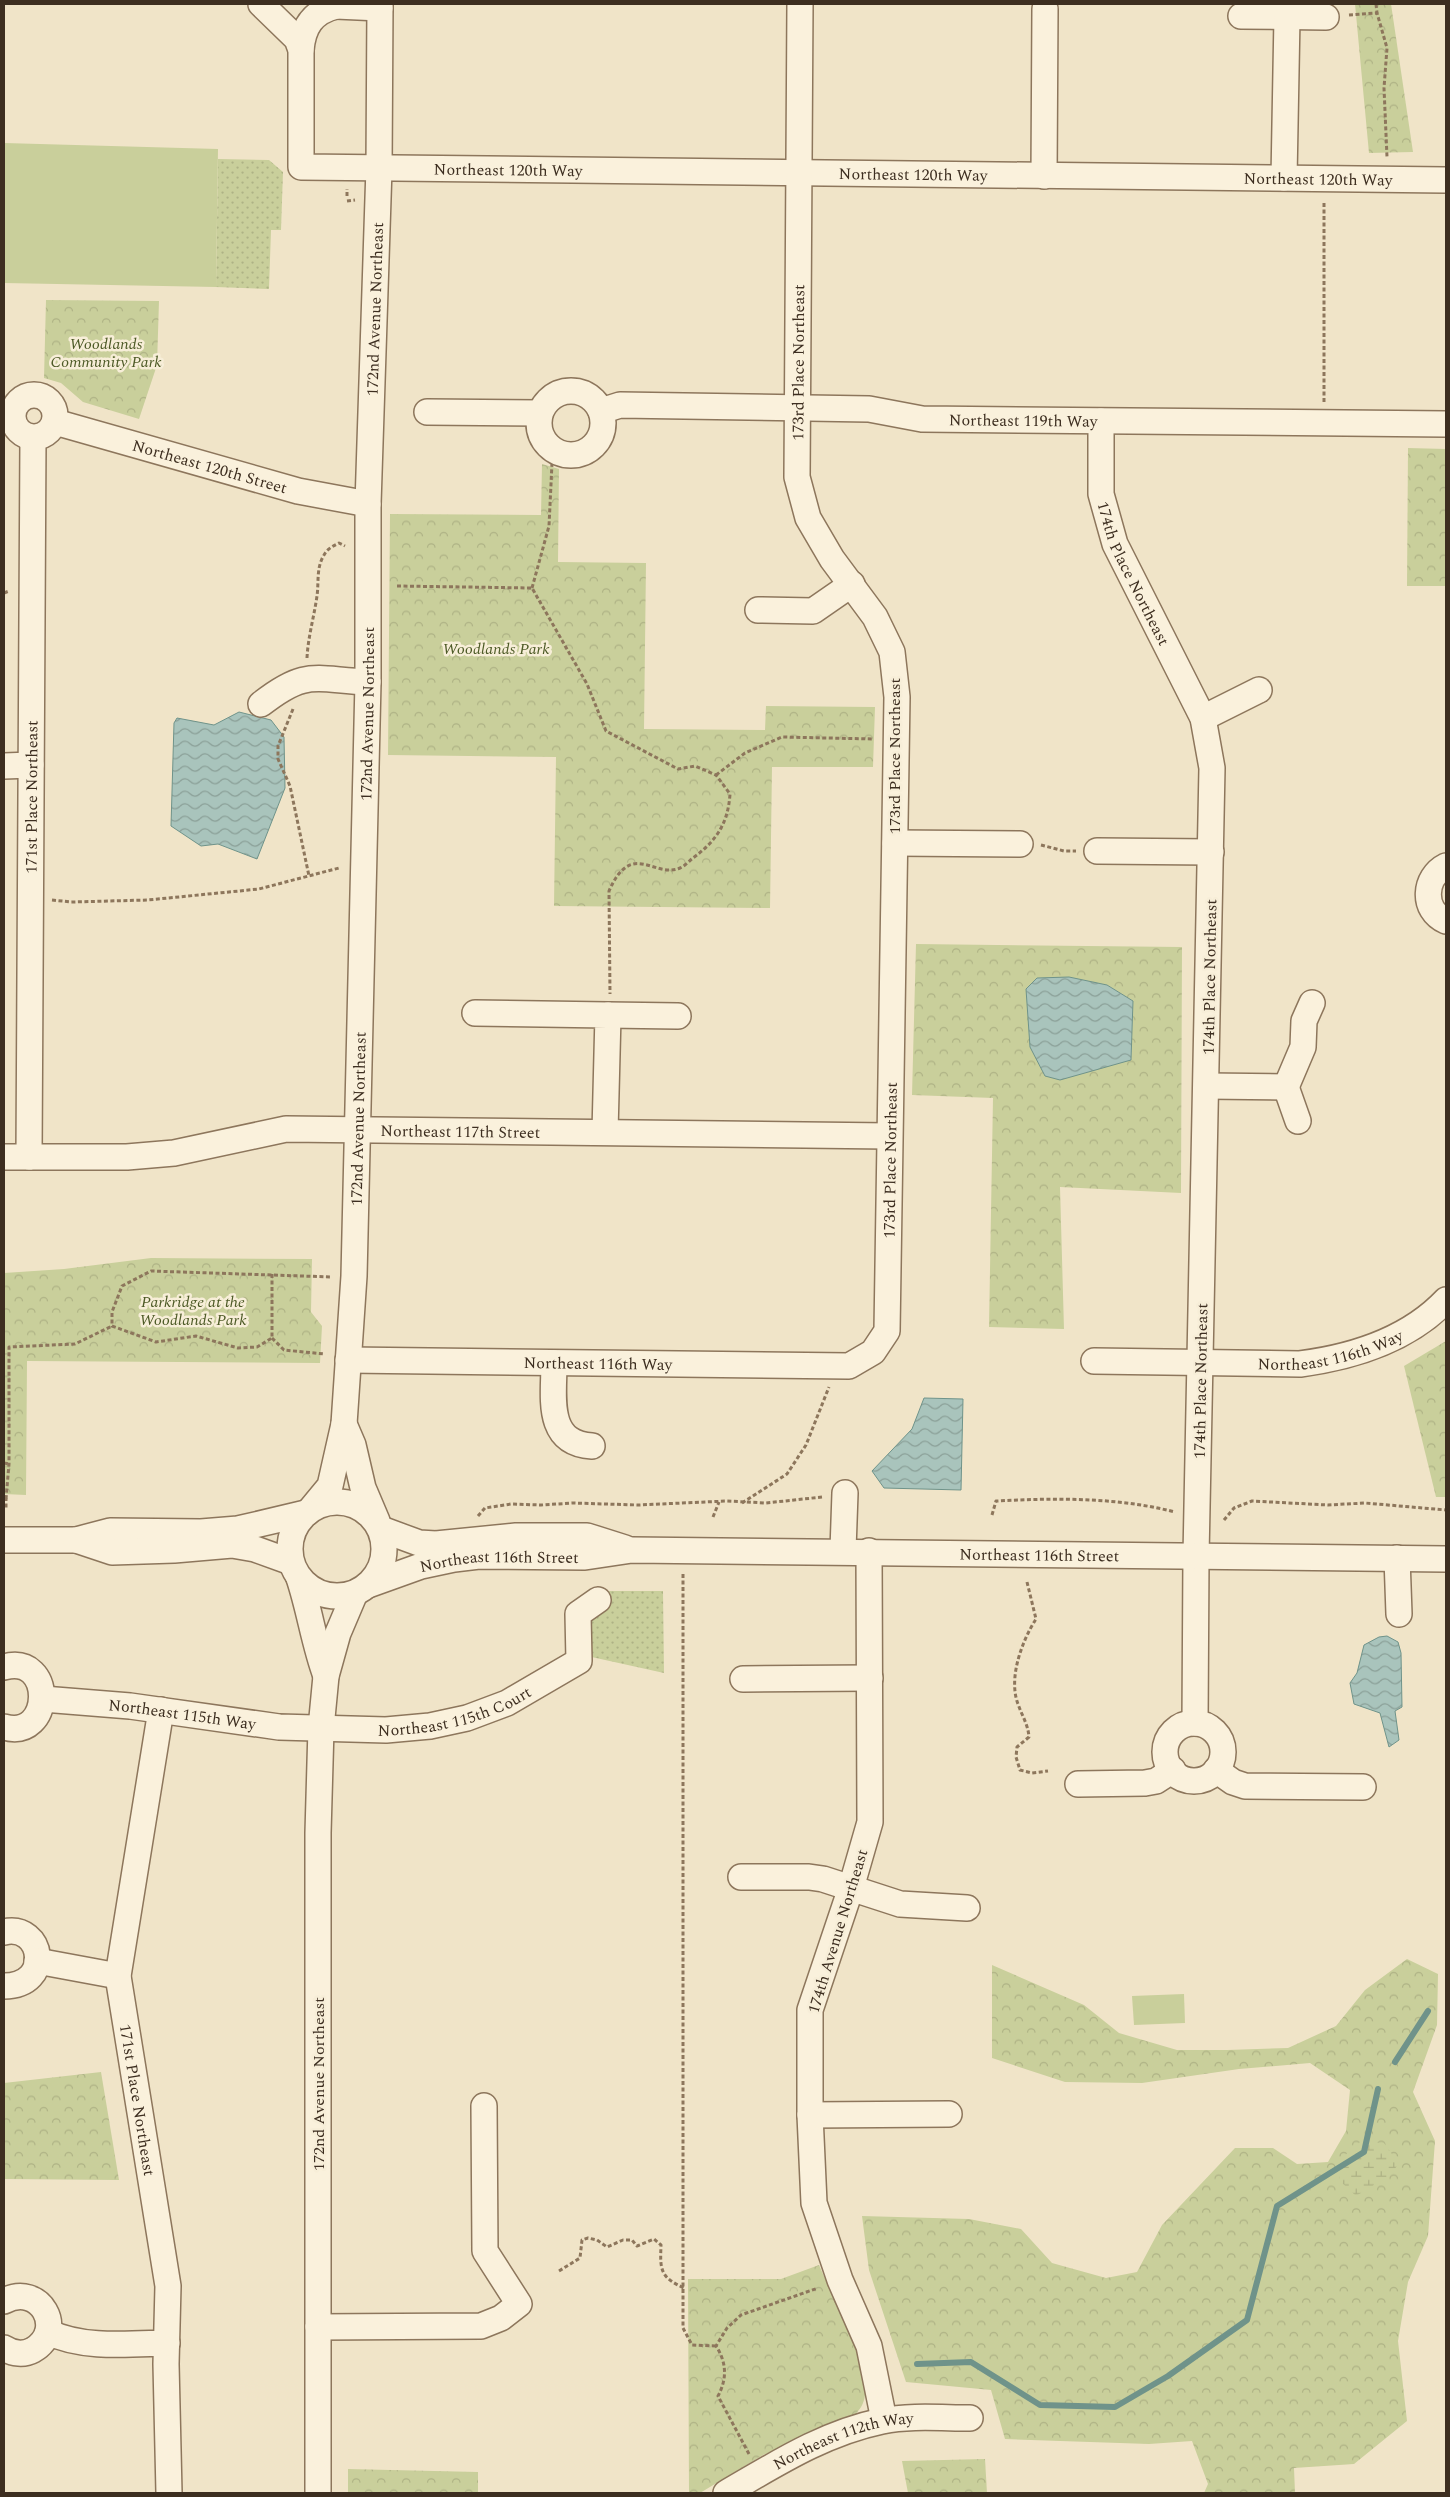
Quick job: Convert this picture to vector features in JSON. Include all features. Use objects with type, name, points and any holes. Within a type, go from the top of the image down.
[{"type":"street","points":[[260,4],[297,39],[301,50]]},
{"type":"street","name":"173rd Place Northeast","points":[[800,4],[797,477],[808,518],[832,560],[852,584],[875,617],[892,652],[897,697],[887,1331],[874,1352],[839,1366]]},
{"type":"street","points":[[301,50],[303,33],[315,16],[325,9],[334,5],[380,6]]},
{"type":"street","name":"172nd Avenue Northeast","points":[[379,1526],[363,1488],[353,1445],[344,1424],[336,1357],[354,1276],[368,682],[368,504],[379,168],[380,6]]},
{"type":"street","points":[[1044,176],[1046,9]]},
{"type":"street","points":[[1241,16],[1326,17]]},
{"type":"street","points":[[1284,178],[1287,17]]},
{"type":"street","name":"Northeast 120th Way","points":[[301,50],[301,167],[1446,180]]},
{"type":"street","points":[[570,390],[580,392],[589,396],[601,411],[603,422],[601,434],[596,443],[577,455],[555,451],[546,444],[540,434],[540,413],[551,397],[570,390]]},
{"type":"street","points":[[38,395],[45,398],[54,408],[55,422],[47,434],[33,438],[20,433],[15,428],[8,414],[24,397],[38,395]]},
{"type":"street","name":"Northeast 119th Way","points":[[601,411],[620,405],[870,409],[922,419],[1446,424]]},
{"type":"street","points":[[427,412],[540,413]]},
{"type":"street","name":"174th Place Northeast","points":[[1101,421],[1101,494],[1115,544],[1203,718],[1212,768],[1196,1556],[1195,1723]]},
{"type":"street","name":"Northeast 120th Street","points":[[55,422],[298,492],[368,504]]},
{"type":"street","name":"171st Place Northeast","points":[[29,1157],[33,438]]},
{"type":"street","points":[[758,610],[813,610],[852,584]]},
{"type":"street","points":[[261,704],[283,687],[305,678],[335,678],[343,681],[368,682]]},
{"type":"street","points":[[1203,718],[1259,690]]},
{"type":"street","points":[[4,766],[31,765]]},
{"type":"street","points":[[895,843],[1020,844]]},
{"type":"street","points":[[1097,851],[1211,852]]},
{"type":"street","points":[[1446,866],[1436,872],[1428,889],[1431,907],[1436,914],[1446,921]]},
{"type":"street","points":[[1298,1121],[1286,1087],[1303,1047],[1304,1021],[1312,1003]]},
{"type":"street","points":[[475,1013],[678,1016]]},
{"type":"street","points":[[605,1132],[608,1015]]},
{"type":"street","points":[[1207,1086],[1286,1087]]},
{"type":"street","name":"Northeast 117th Street","points":[[4,1157],[127,1157],[174,1153],[286,1129],[889,1136]]},
{"type":"street","name":"Northeast 116th Way","points":[[1094,1361],[1300,1364],[1331,1360],[1362,1351],[1399,1336],[1446,1300]]},
{"type":"street","name":"Northeast 116th Way","points":[[336,1357],[554,1363],[839,1366]]},
{"type":"street","points":[[554,1363],[554,1418],[567,1438],[583,1445],[592,1446]]},
{"type":"street","name":"172nd Avenue Northeast","points":[[308,1511],[330,1486],[344,1424]]},
{"type":"street","points":[[844,1495],[844,1550]]},
{"type":"street","points":[[4,1540],[76,1540],[110,1531],[201,1532],[238,1529],[308,1511],[324,1503],[347,1503],[367,1512],[379,1526],[385,1553],[382,1565],[362,1589],[340,1596],[325,1595],[311,1589],[295,1570],[255,1549],[232,1545],[174,1550],[112,1552],[76,1540]]},
{"type":"street","points":[[295,1570],[290,1544],[295,1527],[308,1511]]},
{"type":"street","name":"Northeast 116th Street","points":[[379,1526],[419,1543],[436,1544],[516,1536],[587,1536],[632,1550]]},
{"type":"street","name":"Northeast 116th Street","points":[[362,1589],[421,1566],[454,1559],[479,1556],[585,1557],[632,1550],[844,1550],[1446,1559]]},
{"type":"street","name":"174th Avenue Northeast","points":[[869,1551],[870,1822],[851,1888],[810,2010],[810,2116],[814,2203],[840,2280],[870,2346],[884,2420]]},
{"type":"street","points":[[1397,1558],[1399,1614]]},
{"type":"street","name":"172nd Avenue Northeast","points":[[295,1570],[311,1614],[318,1655],[326,1676]]},
{"type":"street","name":"172nd Avenue Northeast","points":[[318,2493],[318,1833],[321,1728],[326,1676],[338,1633],[362,1589]]},
{"type":"street","name":"Northeast 115th Court","points":[[321,1728],[386,1730],[430,1726],[467,1718],[507,1703],[579,1661],[578,1614],[598,1600]]},
{"type":"street","points":[[4,1667],[20,1667],[30,1672],[37,1679],[43,1699],[35,1718],[16,1728],[4,1727]]},
{"type":"street","points":[[743,1679],[870,1678]]},
{"type":"street","name":"Northeast 115th Way","points":[[43,1699],[94,1702],[162,1710],[279,1727],[321,1728]]},
{"type":"street","name":"171st Place Northeast","points":[[162,1710],[118,1976],[168,2286],[169,2493]]},
{"type":"street","points":[[1195,1723],[1212,1728],[1222,1743],[1222,1761],[1216,1770],[1203,1779],[1194,1780],[1185,1779],[1173,1770],[1167,1760],[1167,1742],[1178,1728],[1195,1723]]},
{"type":"street","points":[[1078,1784],[1146,1783],[1156,1780],[1173,1770]]},
{"type":"street","points":[[1216,1770],[1233,1782],[1245,1786],[1363,1788]]},
{"type":"street","points":[[741,1877],[809,1877],[900,1904],[967,1908]]},
{"type":"street","points":[[4,1932],[17,1931],[26,1935],[36,1949],[37,1961],[36,1968],[28,1980],[17,1986],[4,1986]]},
{"type":"street","points":[[37,1961],[118,1976]]},
{"type":"street","points":[[318,2327],[481,2326],[501,2318],[519,2304],[485,2251],[484,2106]]},
{"type":"street","points":[[810,2116],[949,2114]]},
{"type":"street","points":[[4,2301],[21,2296],[37,2302],[46,2315],[48,2332],[39,2346],[28,2352],[10,2352],[4,2348]]},
{"type":"street","points":[[48,2332],[64,2340],[83,2342],[167,2343]]},
{"type":"street","name":"Northeast 112th Way","points":[[726,2493],[817,2441],[884,2420],[970,2418]]},
{"type":"path","points":[[1376,4],[1386,48],[1384,88],[1387,159]]},
{"type":"path","points":[[1326,17],[1377,13]]},
{"type":"path","points":[[1324,200],[1324,403]]},
{"type":"path","points":[[555,451],[552,463],[549,526],[532,588],[587,684],[606,731],[678,769],[695,766],[716,775],[730,794],[729,809],[712,843],[680,868],[669,869],[643,863],[627,866],[615,877],[609,891],[608,1015]]},
{"type":"path","points":[[397,586],[532,588]]},
{"type":"path","points":[[4,593],[10,591]]},
{"type":"path","points":[[716,775],[745,753],[782,737],[875,739]]},
{"type":"path","points":[[1020,844],[1048,845],[1064,851],[1097,851]]},
{"type":"path","points":[[51,900],[71,902],[148,900],[259,889],[339,868]]},
{"type":"path","points":[[112,1326],[112,1312],[122,1286],[151,1271],[333,1277]]},
{"type":"path","points":[[272,1274],[272,1338],[284,1350],[336,1357]]},
{"type":"path","points":[[4,1345],[9,1347],[75,1344],[112,1326],[156,1342],[196,1336],[238,1348],[257,1347],[272,1338]]},
{"type":"path","points":[[6,1510],[5,1499],[9,1464],[9,1347]]},
{"type":"path","points":[[742,1502],[786,1474],[806,1445],[839,1366]]},
{"type":"path","points":[[4,1463],[9,1464]]},
{"type":"path","points":[[475,1520],[485,1508],[511,1504],[541,1505],[573,1502],[638,1505],[719,1502],[766,1503],[844,1495]]},
{"type":"path","points":[[992,1515],[996,1502],[1067,1498],[1148,1505],[1176,1512]]},
{"type":"path","points":[[712,1517],[719,1502]]},
{"type":"path","points":[[1224,1520],[1234,1508],[1252,1502],[1328,1505],[1364,1503],[1446,1510]]},
{"type":"path","points":[[683,1550],[684,2328],[692,2345],[716,2346]]},
{"type":"path","points":[[1027,1582],[1036,1619],[1021,1644],[1015,1677],[1018,1704],[1024,1716],[1029,1737],[1017,1747],[1016,1757],[1020,1770],[1032,1773],[1048,1771]]},
{"type":"path","points":[[559,2271],[580,2258],[582,2240],[588,2238],[596,2240],[607,2247],[624,2240],[632,2240],[637,2246],[654,2239],[661,2245],[660,2268],[670,2281],[684,2288]]},
{"type":"path","points":[[716,2346],[727,2328],[741,2315],[840,2280]]},
{"type":"path","points":[[716,2346],[721,2354],[725,2372],[718,2396],[760,2474]]},
{"type":"green space","points":[[1355,4],[1391,4],[1413,152],[1369,153]]},
{"type":"green space","points":[[4,143],[218,149],[216,287],[4,283]]},
{"type":"green space","points":[[218,159],[269,160],[283,172],[281,230],[271,230],[269,289],[216,287]]},
{"type":"green space","name":"Woodlands Community Park","points":[[46,300],[159,301],[157,365],[139,419],[83,402],[61,383],[44,378]]},
{"type":"green space","points":[[1408,448],[1446,449],[1446,586],[1407,586]]},
{"type":"green space","name":"Woodlands Park","points":[[542,464],[559,469],[558,562],[646,563],[644,729],[765,730],[766,706],[875,707],[873,767],[772,767],[770,908],[554,906],[556,757],[388,755],[390,514],[541,515]]},
{"type":"green space","points":[[916,944],[1182,947],[1181,1193],[1060,1187],[1064,1329],[989,1327],[993,1098],[912,1095]],"holes":[[[1107,985],[1133,1001],[1131,1060]]]},
{"type":"green space","name":"Parkridge at the Woodlands Park","points":[[151,1258],[312,1259],[311,1312],[322,1326],[320,1363],[27,1361],[26,1495],[4,1494],[4,1273],[64,1269]]},
{"type":"green space","points":[[1446,1341],[1446,1497],[1436,1497],[1404,1366]]},
{"type":"green space","points":[[601,1591],[663,1591],[664,1673],[587,1656],[582,1624]]},
{"type":"green space","points":[[1407,1959],[1438,1974],[1437,2025],[1413,2092],[1435,2141],[1428,2236],[1408,2282],[1398,2341],[1407,2421],[1354,2464],[1294,2468],[1295,2493],[1204,2493],[1208,2484],[1192,2441],[1149,2444],[1005,2439],[991,2390],[906,2382],[869,2270],[862,2216],[969,2219],[1021,2229],[1052,2263],[1106,2278],[1137,2272],[1162,2225],[1235,2148],[1273,2148],[1297,2164],[1328,2162],[1346,2131],[1350,2090],[1310,2063],[1239,2069],[1142,2083],[1065,2082],[992,2058],[992,1965],[1084,2005],[1119,2033],[1177,2050],[1227,2050],[1288,2048],[1336,2026],[1365,1990]]},
{"type":"green space","points":[[1184,1994],[1185,2023],[1134,2025],[1132,1996]]},
{"type":"green space","points":[[101,2072],[119,2180],[4,2179],[4,2083]]},
{"type":"green space","points":[[1360,2142],[1384,2143],[1399,2164],[1387,2177],[1356,2196],[1339,2180],[1344,2156]]},
{"type":"green space","points":[[819,2265],[848,2330],[861,2366],[865,2395],[862,2406],[855,2415],[763,2455],[700,2493],[689,2493],[688,2279],[781,2279]]},
{"type":"green space","points":[[985,2459],[987,2493],[908,2493],[902,2461]]},
{"type":"green space","points":[[348,2469],[478,2472],[478,2493],[348,2493]]},
{"type":"water","points":[[239,712],[271,720],[284,737],[285,788],[257,859],[218,844],[201,846],[171,826],[174,723],[177,718],[214,725]]},
{"type":"water","points":[[1069,977],[1107,985],[1133,1001],[1131,1060],[1060,1080],[1045,1076],[1030,1047],[1026,989],[1037,978]]},
{"type":"water","points":[[924,1398],[963,1399],[961,1490],[884,1488],[872,1471],[912,1429]]},
{"type":"water","points":[[1387,1636],[1398,1642],[1401,1653],[1402,1707],[1395,1711],[1399,1740],[1389,1747],[1380,1713],[1354,1704],[1350,1683],[1357,1673],[1364,1645],[1379,1637]]},
{"type":"waterway","points":[[1395,2062],[1428,2011]]},
{"type":"waterway","points":[[917,2364],[971,2362],[1040,2405],[1115,2407],[1168,2376],[1247,2320],[1277,2206],[1364,2152],[1378,2089]]}]
